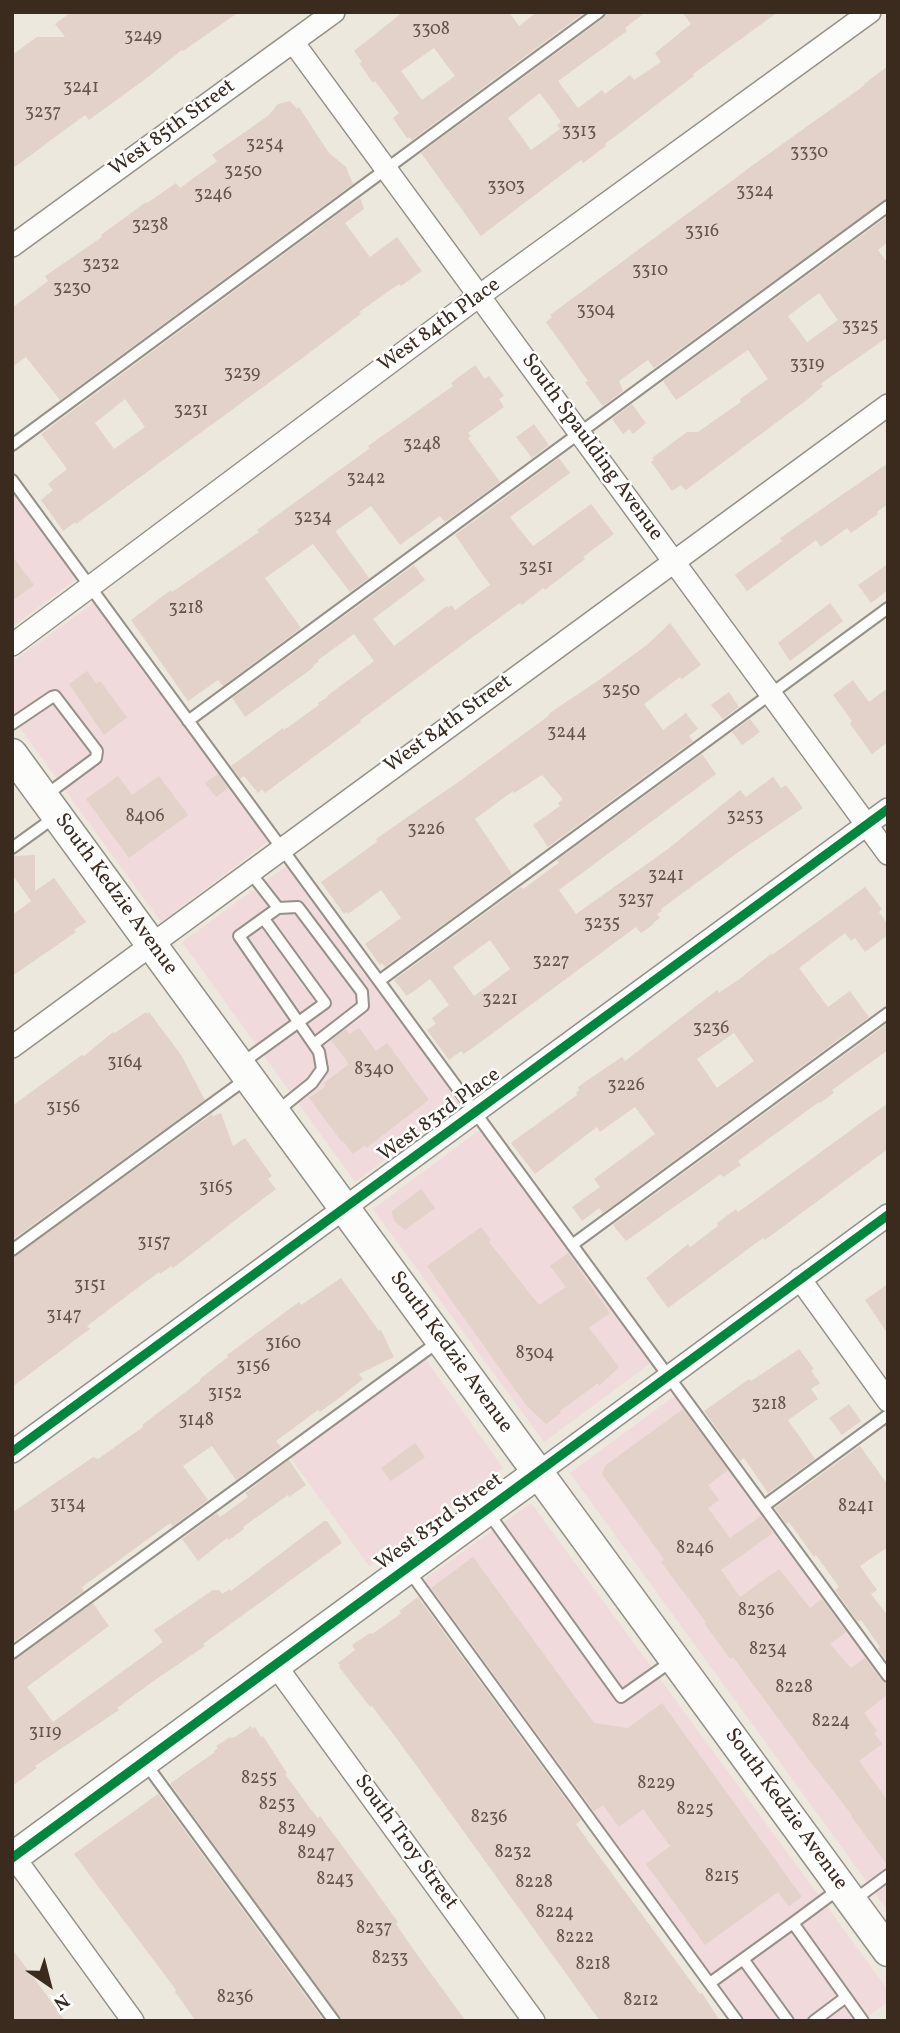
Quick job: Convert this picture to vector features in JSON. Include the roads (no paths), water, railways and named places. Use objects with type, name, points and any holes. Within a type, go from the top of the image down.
[{"type":"main road","name":"South Kedzie Avenue","points":[[12,754],[888,1951]]},
{"type":"main road","name":"West 83rd Street","points":[[13,1858],[538,1473]]},
{"type":"street","name":"West 85th Street","points":[[12,246],[334,12]]},
{"type":"street","name":"West 84th Place","points":[[12,645],[479,296],[870,12]]},
{"type":"street","name":"South Spaulding Avenue","points":[[293,42],[888,854]]},
{"type":"street","name":"West 84th Street","points":[[12,1047],[888,405]]},
{"type":"street","name":"West 83rd Place","points":[[12,1452],[888,809]]},
{"type":"street","name":"West 83rd Street","points":[[538,1473],[888,1215]]},
{"type":"street","points":[[800,1279],[888,1401]]},
{"type":"street","name":"South Troy Street","points":[[276,1665],[534,2021]]},
{"type":"street","points":[[13,1858],[132,2021]]},
{"type":"lane","points":[[12,445],[598,12]]},
{"type":"lane","points":[[188,721],[888,206]]},
{"type":"lane","points":[[12,480],[888,1676]]},
{"type":"lane","points":[[379,981],[888,608]]},
{"type":"lane","points":[[12,724],[51,696],[55,696],[97,751],[96,758],[12,848]]},
{"type":"lane","points":[[250,872],[278,908]]},
{"type":"lane","points":[[274,1113],[312,1083],[322,1069],[319,1052],[239,936],[278,908],[298,907],[362,992],[363,1006],[314,1044]]},
{"type":"lane","points":[[12,1250],[244,1072],[299,1022],[326,1003],[264,919]]},
{"type":"lane","points":[[572,1245],[888,1013]]},
{"type":"lane","points":[[12,1653],[440,1340]]},
{"type":"lane","points":[[764,1506],[888,1415]]},
{"type":"lane","points":[[487,1510],[621,1697],[675,1660]]},
{"type":"lane","points":[[407,1569],[737,2021]]},
{"type":"lane","points":[[144,1762],[334,2021]]},
{"type":"lane","points":[[710,1983],[793,1923],[888,1875]]},
{"type":"lane","points":[[793,1923],[863,2021]]},
{"type":"lane","points":[[743,1959],[788,2021]]},
{"type":"lane","points":[[814,2021],[846,1997]]}]
